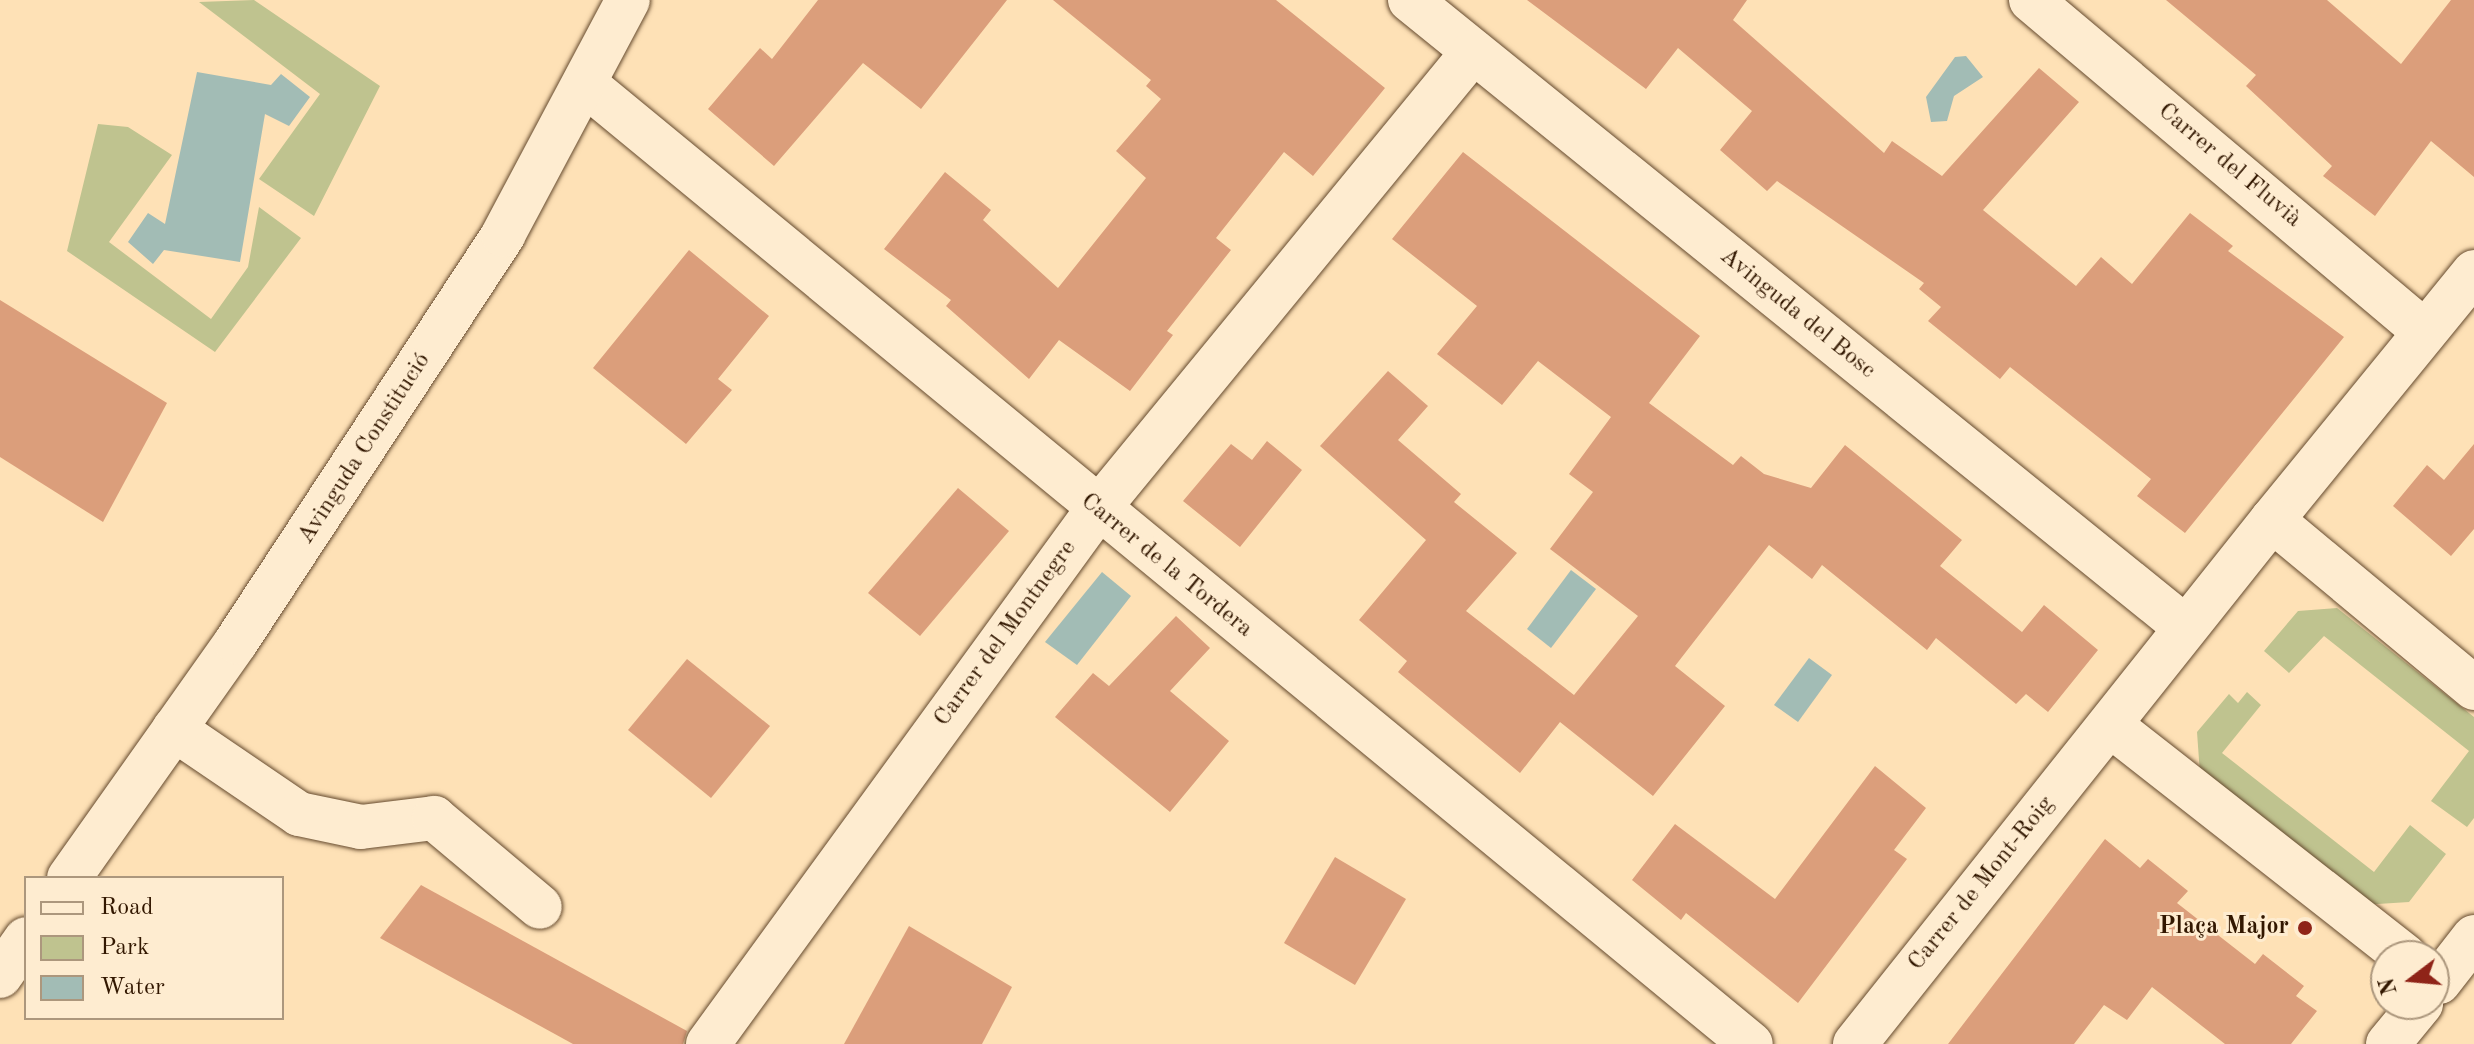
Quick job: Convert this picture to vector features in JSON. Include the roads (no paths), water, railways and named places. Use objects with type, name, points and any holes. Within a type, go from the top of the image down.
[{"type":"street","name":"Avinguda Constitució","points":[[70,876],[174,729],[503,235],[628,0]]},
{"type":"street","name":"Avinguda del Bosc","points":[[1410,0],[2185,627]]},
{"type":"street","name":"Carrer del Fluvià","points":[[2031,0],[2425,332]]},
{"type":"street","name":"Carrer del Montnegre","points":[[708,1044],[1097,510],[1473,52]]},
{"type":"street","name":"Carrer de la Tordera","points":[[585,84],[1097,510],[1751,1044]]},
{"type":"street","points":[[2385,940],[2110,725],[2185,627],[2474,272]]},
{"type":"street","points":[[2272,520],[2474,688]]},
{"type":"street","name":"Carrer de Mont-Roig","points":[[1855,1044],[2110,725]]},
{"type":"street","points":[[174,729],[299,814],[361,827],[434,818],[540,907]]},
{"type":"street","points":[[2450,966],[2474,937]]},
{"type":"street","points":[[0,976],[24,942]]},
{"type":"street","points":[[2388,1044],[2407,1020]]},
{"type":"water","points":[[1966,56],[1983,77],[1954,96],[1947,121],[1931,122],[1926,97],[1955,57]]},
{"type":"water","points":[[197,72],[271,85],[281,74],[310,97],[289,126],[265,114],[240,262],[164,250],[153,264],[128,242],[148,213],[165,224]]},
{"type":"water","points":[[1571,570],[1596,589],[1551,648],[1527,629]]},
{"type":"water","points":[[1102,572],[1131,596],[1077,665],[1045,642]]},
{"type":"water","points":[[1809,658],[1832,675],[1798,722],[1774,705]]},
{"type":"place","name":"Plaça Major","points":[[2305,928]]}]
